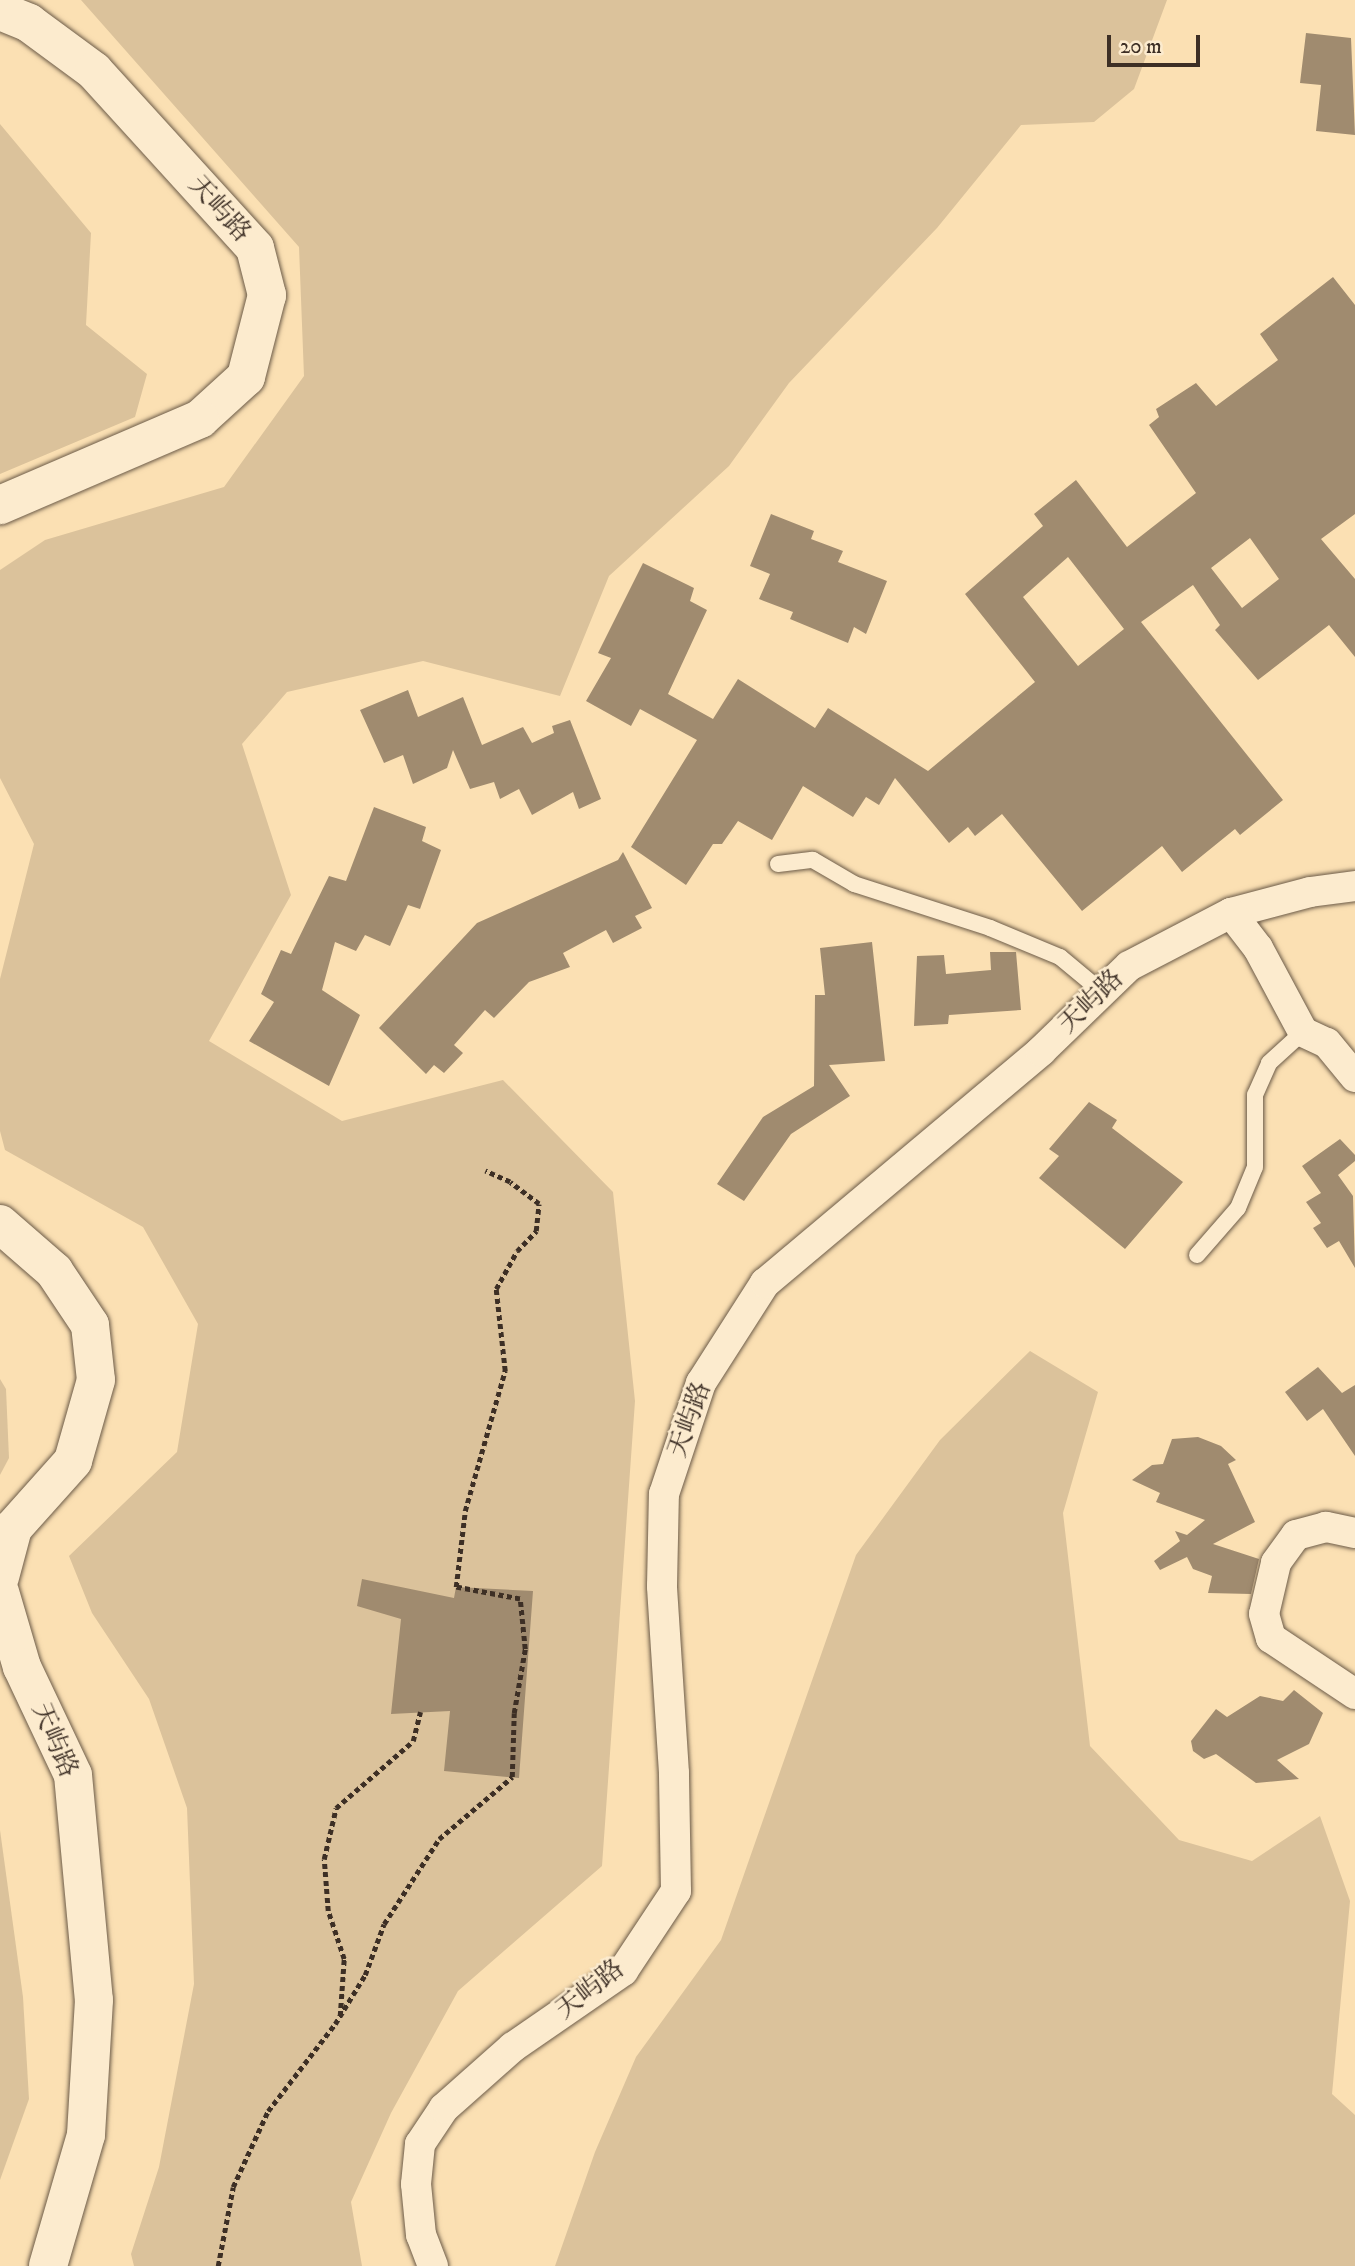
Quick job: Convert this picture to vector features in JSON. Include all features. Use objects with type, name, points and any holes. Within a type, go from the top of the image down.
[{"type":"street","name":"天屿路","points":[[0,11],[29,23],[94,71],[255,248],[267,295],[246,377],[200,419],[0,505]]},
{"type":"street","name":"天屿路","points":[[433,2266],[421,2235],[416,2184],[420,2144],[444,2108],[513,2047],[623,1971],[676,1891],[674,1773],[662,1586],[664,1494],[701,1382],[765,1283],[1041,1051],[1129,966],[1231,913],[1310,892],[1355,886]]},
{"type":"street","points":[[1231,913],[1258,948],[1303,1032],[1326,1044],[1355,1077]]},
{"type":"street","points":[[0,1224],[54,1271],[90,1325],[96,1380],[73,1461],[13,1528],[0,1577]]},
{"type":"street","points":[[1355,1533],[1325,1527],[1296,1535],[1276,1563],[1264,1614],[1271,1638],[1355,1694]]},
{"type":"street","name":"天屿路","points":[[0,1592],[22,1667],[73,1775],[94,2000],[86,2135],[48,2266]]},
{"type":"lane","points":[[778,864],[813,860],[854,884],[990,928],[1060,957],[1102,992]]},
{"type":"lane","points":[[1198,1255],[1238,1208],[1255,1167],[1255,1095],[1269,1063],[1303,1032]]},
{"type":"path","points":[[218,2266],[233,2187],[268,2111],[340,2017],[365,1975],[384,1924],[433,1848],[512,1777],[514,1713],[525,1649],[520,1599],[456,1587],[465,1511],[505,1371],[496,1289],[517,1251],[536,1231],[540,1204],[510,1182],[485,1171]]},
{"type":"path","points":[[340,2017],[344,1959],[328,1911],[324,1859],[336,1808],[413,1741],[420,1712]]},
{"type":"shaded area","points":[[81,0],[1167,0],[1134,89],[1094,122],[1021,125],[937,228],[789,383],[729,466],[609,576],[560,696],[423,661],[287,692],[242,744],[291,895],[209,1041],[342,1121],[503,1080],[613,1192],[635,1401],[602,1866],[458,1991],[391,2113],[351,2202],[362,2266],[134,2266],[131,2254],[159,2167],[194,1984],[187,1808],[149,1699],[92,1613],[69,1556],[177,1452],[198,1324],[143,1227],[5,1150],[0,1131],[0,979],[34,844],[0,778],[0,570],[45,540],[224,487],[304,376],[299,247]]},
{"type":"shaded area","points":[[0,124],[91,233],[86,325],[147,374],[135,417],[0,474]]},
{"type":"shaded area","points":[[1030,1351],[1098,1392],[1063,1513],[1090,1746],[1179,1840],[1252,1861],[1320,1816],[1350,1901],[1332,2094],[1355,2115],[1355,2266],[555,2266],[595,2152],[636,2057],[721,1940],[856,1555],[940,1440]]},
{"type":"shaded area","points":[[0,1379],[6,1389],[9,1458],[0,1475]]},
{"type":"shaded area","points":[[0,1830],[23,1997],[29,2099],[0,2180]]},
{"type":"building","points":[[1306,33],[1351,38],[1355,135],[1316,131],[1321,85],[1300,83]]},
{"type":"building","points":[[1333,277],[1355,305],[1355,514],[1321,539],[1355,579],[1355,657],[1329,625],[1258,680],[1215,630],[1220,625],[1193,585],[1141,622],[1283,800],[1240,835],[1235,829],[1182,872],[1162,846],[1082,911],[1002,814],[975,836],[968,827],[949,843],[895,778],[879,805],[866,797],[853,817],[803,786],[772,840],[738,821],[722,844],[713,844],[686,885],[631,847],[697,740],[640,709],[631,726],[586,701],[611,658],[598,653],[643,563],[694,588],[690,601],[707,610],[668,694],[713,719],[738,679],[815,728],[828,708],[928,771],[1035,682],[965,594],[1043,526],[1034,514],[1076,480],[1127,547],[1196,493],[1149,425],[1159,417],[1156,409],[1196,383],[1216,406],[1278,360],[1260,334]],"holes":[[[1250,538],[1279,579],[1242,608],[1211,568]],[[1068,557],[1124,629],[1078,666],[1023,597]]]},
{"type":"building","points":[[771,514],[814,531],[811,539],[843,551],[838,562],[887,581],[866,634],[854,627],[848,643],[790,619],[793,612],[759,599],[770,574],[750,566]]},
{"type":"building","points":[[408,690],[418,717],[463,697],[482,745],[523,727],[532,743],[554,733],[552,726],[570,720],[601,799],[579,809],[573,792],[532,815],[519,789],[500,799],[494,782],[470,789],[453,750],[447,768],[413,784],[403,755],[384,763],[360,710]]},
{"type":"building","points":[[374,807],[426,827],[422,841],[441,850],[420,909],[408,905],[390,946],[365,935],[356,951],[335,942],[322,990],[360,1015],[329,1086],[249,1041],[274,1002],[261,994],[281,950],[291,954],[329,876],[346,881]]},
{"type":"building","points":[[623,852],[652,908],[635,916],[642,928],[613,943],[606,930],[563,953],[570,967],[529,982],[494,1018],[485,1010],[454,1045],[463,1053],[444,1073],[434,1065],[426,1074],[379,1028],[477,923],[618,860]]},
{"type":"building","points":[[872,942],[885,1061],[829,1065],[850,1096],[791,1134],[744,1201],[717,1184],[763,1117],[814,1086],[815,995],[825,995],[820,948]]},
{"type":"building","points":[[990,952],[1016,952],[1021,1010],[949,1015],[948,1024],[914,1026],[917,956],[944,955],[946,974],[991,970]]},
{"type":"building","points":[[1089,1102],[1117,1120],[1112,1128],[1183,1182],[1125,1249],[1039,1178],[1059,1156],[1049,1149]]},
{"type":"building","points":[[1340,1139],[1355,1155],[1355,1161],[1338,1175],[1353,1196],[1355,1268],[1339,1241],[1327,1248],[1313,1228],[1321,1223],[1306,1202],[1321,1193],[1302,1166]]},
{"type":"building","points":[[1318,1367],[1342,1393],[1355,1385],[1355,1456],[1323,1409],[1307,1421],[1285,1392]]},
{"type":"building","points":[[1198,1437],[1221,1446],[1236,1460],[1228,1464],[1255,1522],[1213,1544],[1259,1559],[1251,1594],[1208,1593],[1212,1576],[1193,1569],[1187,1557],[1160,1570],[1154,1561],[1180,1541],[1175,1531],[1187,1535],[1205,1520],[1156,1502],[1160,1493],[1132,1480],[1152,1465],[1163,1464],[1172,1439]]},
{"type":"building","points":[[362,1579],[454,1598],[456,1587],[533,1591],[519,1778],[444,1771],[450,1711],[391,1714],[401,1619],[357,1606]]},
{"type":"building","points":[[1294,1690],[1323,1713],[1309,1744],[1277,1760],[1299,1779],[1256,1783],[1216,1754],[1204,1759],[1193,1751],[1191,1741],[1216,1709],[1227,1717],[1260,1696],[1283,1701]]}]
